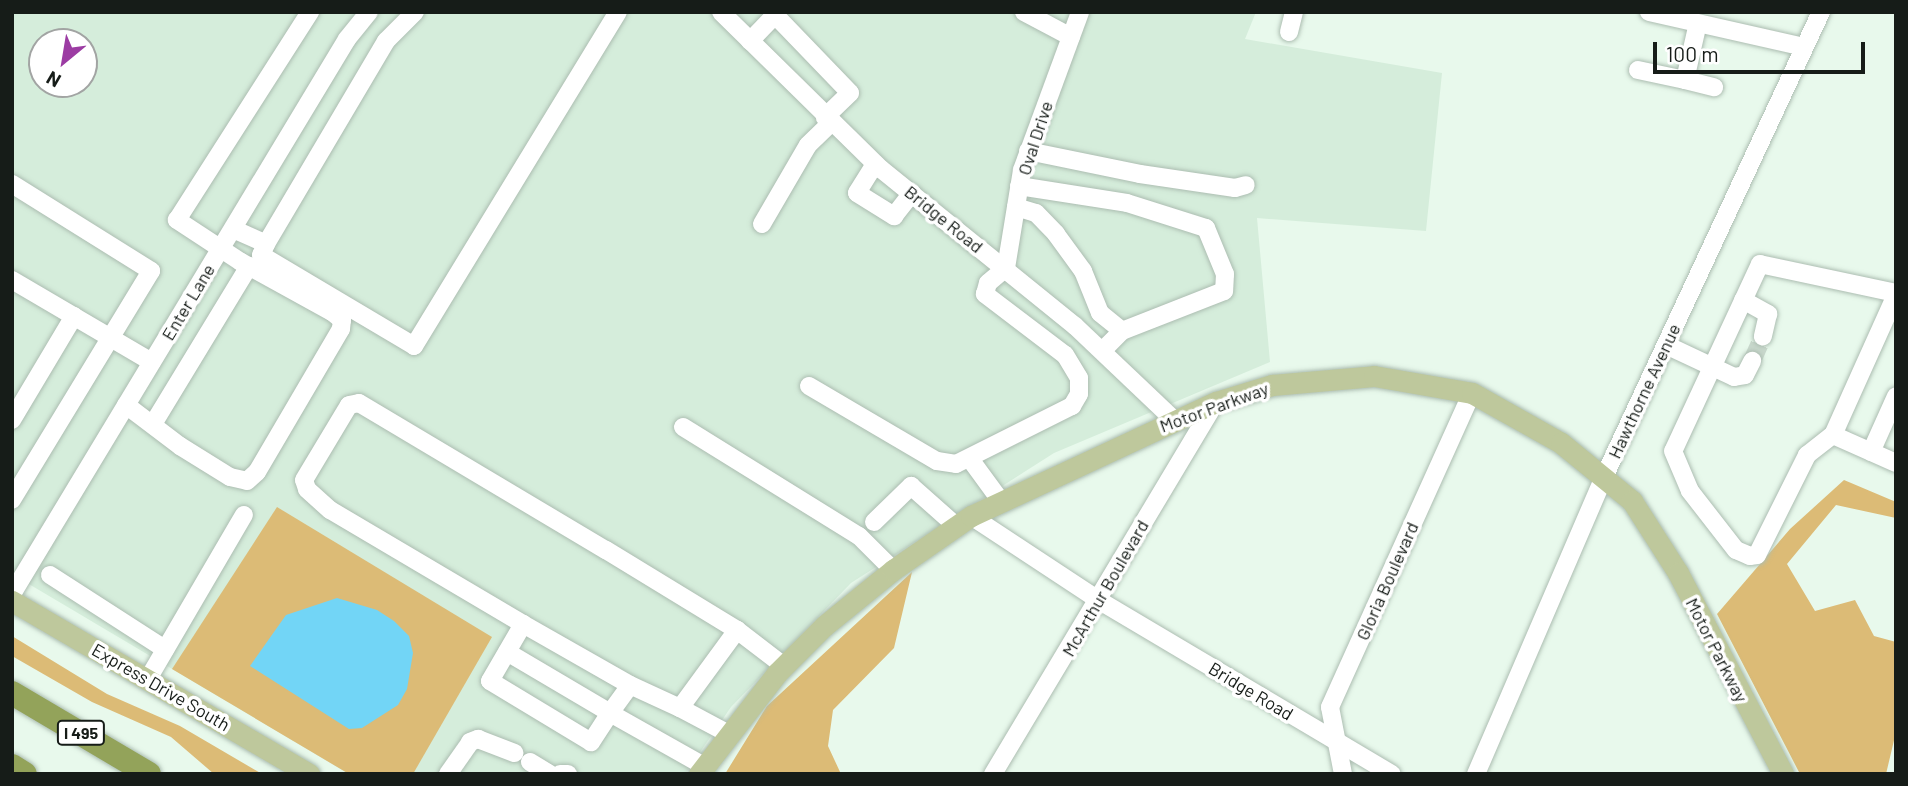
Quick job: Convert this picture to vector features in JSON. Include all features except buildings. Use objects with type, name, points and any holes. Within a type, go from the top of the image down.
[{"type":"highway","name":"I 495","points":[[12,692],[149,774]]},
{"type":"highway","points":[[12,766],[25,774]]},
{"type":"main road","name":"Motor Parkway","points":[[702,770],[727,733],[784,666],[893,570],[964,521],[1000,500],[1172,419],[1216,402],[1272,385],[1374,376],[1472,393],[1562,443],[1605,475],[1651,526],[1783,774]]},
{"type":"main road","name":"Express Drive South","points":[[12,601],[309,774]]},
{"type":"street","points":[[126,405],[237,480],[247,481],[257,472],[343,322],[332,312],[220,250],[177,220],[310,12]]},
{"type":"street","name":"Enter Lane","points":[[12,594],[347,39],[369,12]]},
{"type":"street","points":[[415,12],[386,41],[261,255],[414,346],[618,12]]},
{"type":"street","name":"Bridge Road","points":[[721,12],[875,164],[1006,268],[1172,419]]},
{"type":"street","name":"Oval Drive","points":[[1006,268],[1019,187],[1028,151],[1080,12]]},
{"type":"street","points":[[1289,32],[1294,12]]},
{"type":"street","points":[[1649,12],[1804,47]]},
{"type":"street","name":"Hawthorne Avenue","points":[[1476,774],[1605,475],[1821,12]]},
{"type":"street","points":[[1028,13],[1071,37]]},
{"type":"street","points":[[750,41],[775,15],[850,93],[808,145],[762,225]]},
{"type":"street","points":[[1685,80],[1698,23]]},
{"type":"street","points":[[1638,70],[1714,87]]},
{"type":"street","points":[[1028,151],[1140,174],[1235,188],[1246,185]]},
{"type":"street","points":[[875,164],[857,193],[894,216],[912,193]]},
{"type":"street","points":[[12,184],[151,271],[12,500]]},
{"type":"street","points":[[1019,187],[1127,203],[1206,228],[1227,286],[1218,296],[1122,331],[1101,352]]},
{"type":"street","points":[[1016,206],[1036,213],[1056,234],[1083,271],[1100,313],[1122,331]]},
{"type":"street","points":[[233,229],[266,244]]},
{"type":"street","points":[[1766,261],[1896,294],[1833,435],[1807,454],[1756,555],[1742,555],[1690,491],[1674,455],[1743,300],[1756,268],[1766,261]]},
{"type":"street","points":[[153,424],[249,266]]},
{"type":"street","points":[[809,386],[937,461],[956,464],[970,460],[1073,406],[1079,394],[1079,378],[1065,355],[985,294],[988,283],[1006,268]]},
{"type":"street","points":[[12,280],[152,362]]},
{"type":"street","points":[[1743,300],[1768,314],[1763,335]]},
{"type":"street","points":[[12,420],[74,316]]},
{"type":"street","points":[[1666,345],[1713,369],[1740,378],[1752,361]]},
{"type":"street","name":"Gloria Boulevard","points":[[1343,774],[1330,707],[1472,393]]},
{"type":"street","points":[[1871,452],[1896,396]]},
{"type":"street","points":[[727,733],[630,685],[330,510],[307,489],[304,480],[349,405],[359,402],[737,630],[784,666]]},
{"type":"street","name":"McArthur Boulevard","points":[[993,774],[1100,601],[1216,402]]},
{"type":"street","points":[[683,427],[859,536],[893,570]]},
{"type":"street","points":[[1833,435],[1896,463]]},
{"type":"street","points":[[970,460],[1000,500]]},
{"type":"street","name":"Bridge Road","points":[[874,522],[911,486],[964,521],[1391,774]]},
{"type":"street","points":[[148,680],[244,515]]},
{"type":"street","points":[[50,575],[165,649]]},
{"type":"street","points":[[523,624],[490,681],[591,742],[630,685]]},
{"type":"street","points":[[680,708],[737,630]]},
{"type":"street","points":[[507,652],[702,770]]},
{"type":"street","points":[[448,774],[470,743],[478,739],[514,753]]},
{"type":"street","points":[[530,762],[550,774]]},
{"type":"street","points":[[560,774],[568,774]]},
{"type":"shaded area","points":[[12,12],[1256,12],[1245,39],[1442,73],[1426,231],[1257,218],[1270,362],[1054,453],[851,583],[731,707],[685,774],[349,774],[12,574]]},
{"type":"shaded area","points":[[1844,480],[1896,502],[1896,518],[1836,505],[1787,564],[1815,611],[1855,600],[1874,636],[1896,642],[1896,732],[1886,774],[1800,774],[1717,614],[1790,529]]},
{"type":"shaded area","points":[[277,507],[492,637],[413,774],[349,774],[172,669]]},
{"type":"shaded area","points":[[912,572],[894,648],[833,710],[828,746],[841,774],[725,774],[767,706]]},
{"type":"shaded area","points":[[12,636],[107,694],[180,726],[262,774],[214,774],[171,737],[92,702],[12,656]]},
{"type":"water","points":[[337,598],[377,610],[394,621],[409,636],[413,653],[407,689],[398,705],[362,728],[349,729],[250,666],[286,615]]},
{"type":"tunnel","points":[[1752,361],[1763,336]]}]
